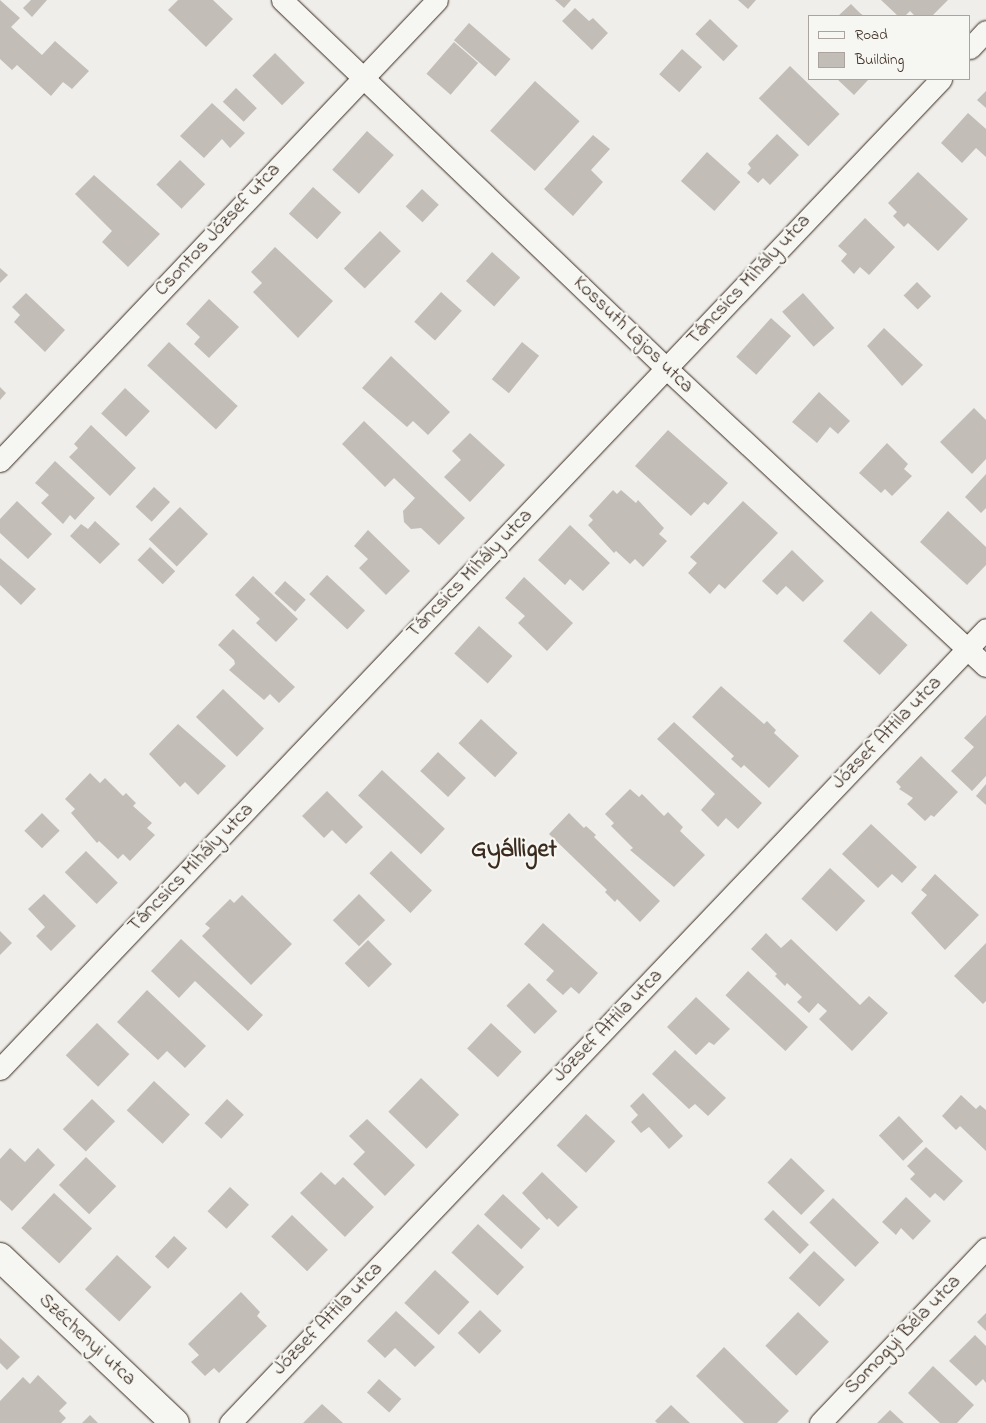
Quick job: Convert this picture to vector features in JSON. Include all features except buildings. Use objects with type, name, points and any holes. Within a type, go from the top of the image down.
[{"type":"street","name":"Kossuth Lajos utca","points":[[282,0],[364,76],[666,368],[986,666]]},
{"type":"street","name":"Csontos József utca","points":[[0,461],[437,0]]},
{"type":"street","points":[[971,47],[986,31]]},
{"type":"street","name":"Táncsics Mihály utca","points":[[0,1069],[940,80]]},
{"type":"street","name":"József Attila utca","points":[[230,1423],[986,629]]},
{"type":"street","name":"Somogyi Béla utca","points":[[820,1423],[986,1248]]},
{"type":"street","name":"Széchenyi utca","points":[[0,1257],[175,1423]]},
{"type":"district","name":"Gyálliget","points":[[514,850]]}]
